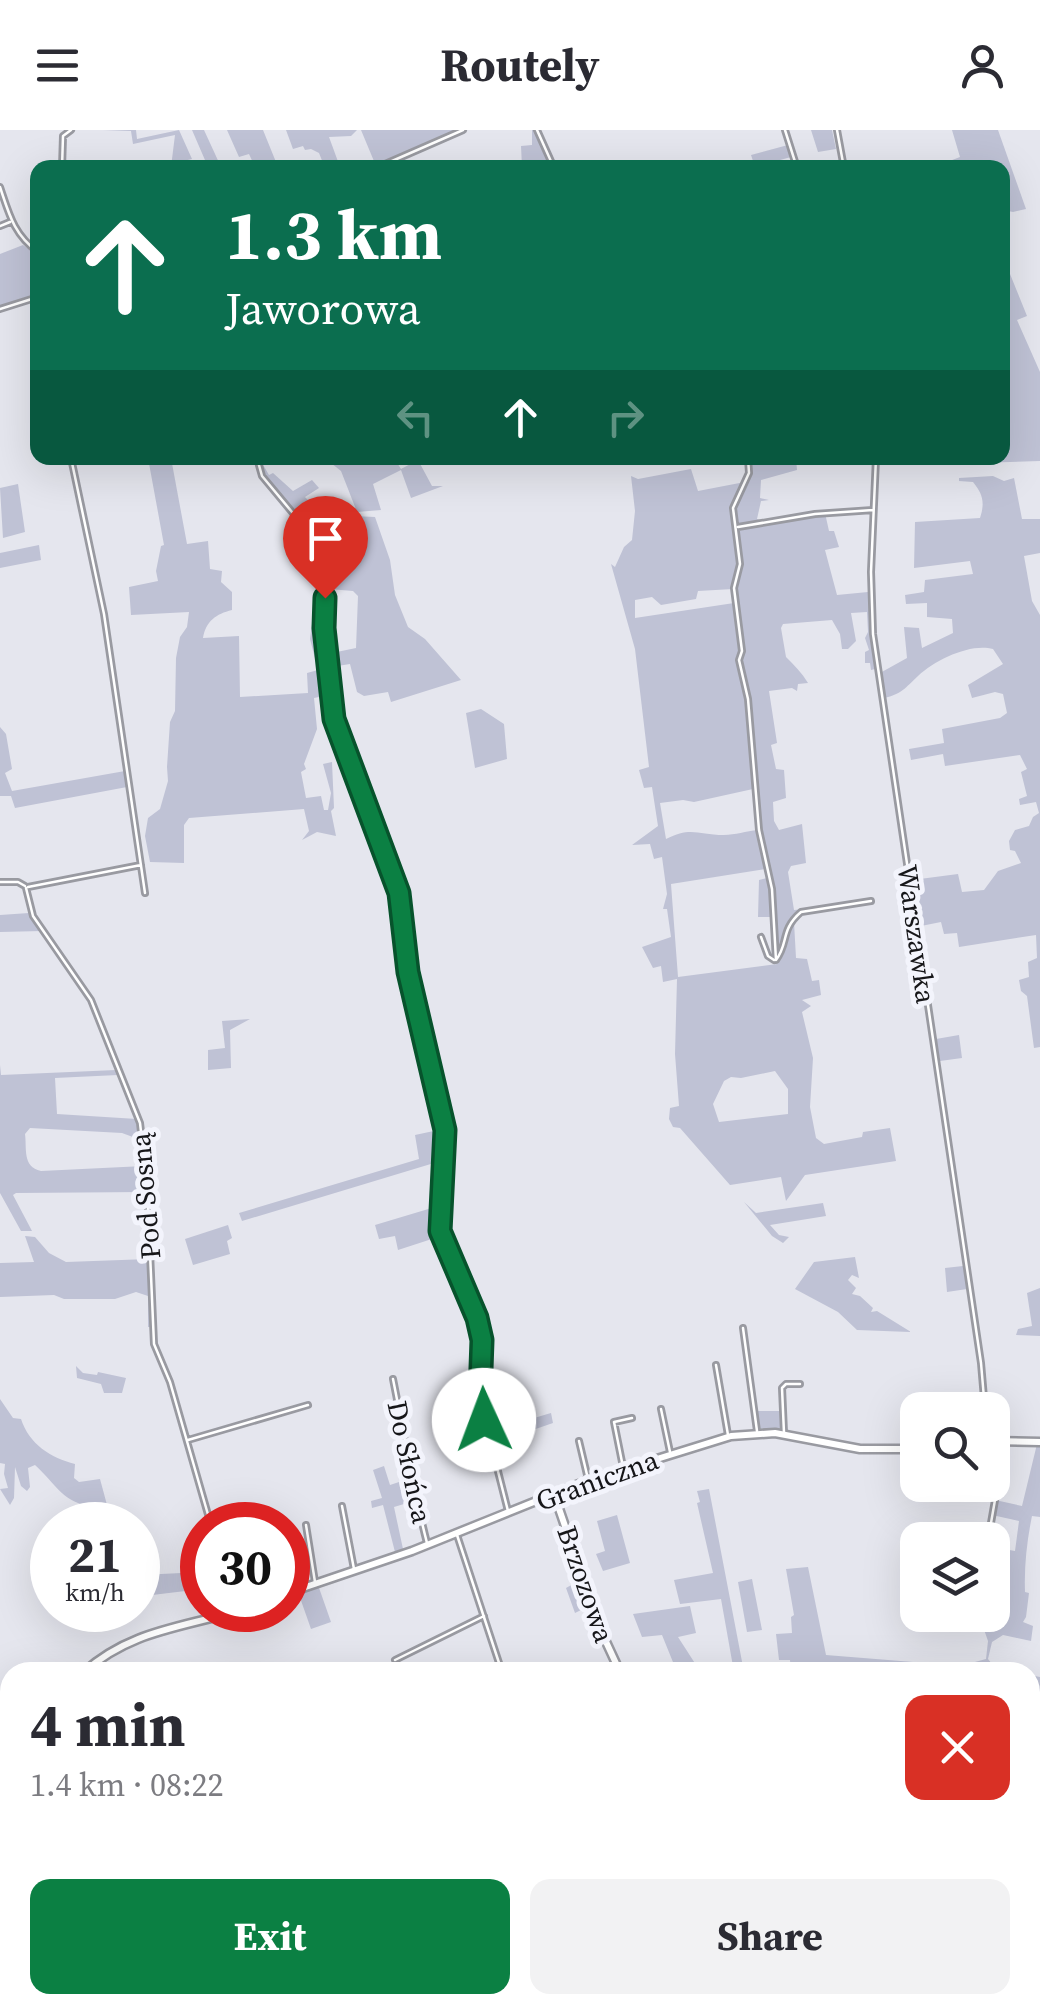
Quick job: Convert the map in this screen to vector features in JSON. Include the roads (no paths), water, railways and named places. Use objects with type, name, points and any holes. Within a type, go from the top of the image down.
[{"type":"street","points":[[62,160],[63,136],[72,130]]},
{"type":"street","points":[[395,160],[464,130]]},
{"type":"street","points":[[537,130],[550,160]]},
{"type":"street","points":[[785,130],[794,160]]},
{"type":"street","points":[[837,130],[843,160]]},
{"type":"street","points":[[0,187],[11,221],[30,245]]},
{"type":"street","points":[[0,226],[11,221]]},
{"type":"street","points":[[0,309],[30,300]]},
{"type":"street","points":[[71,465],[104,614],[145,893]]},
{"type":"street","points":[[258,465],[262,476],[297,518],[322,567],[326,588],[324,628],[336,728],[399,893],[408,972],[445,1130],[440,1231],[477,1318],[482,1340],[483,1412],[508,1512]]},
{"type":"street","points":[[749,465],[733,508],[740,564],[734,588],[758,830],[772,889],[776,960]]},
{"type":"street","name":"Warszawka","points":[[876,465],[872,634],[984,1392]]},
{"type":"street","points":[[736,527],[838,511],[848,514],[874,510]]},
{"type":"street","points":[[0,882],[18,882],[26,888],[141,865]]},
{"type":"street","name":"Pod Sosną","points":[[26,888],[33,916],[91,1000],[140,1123],[147,1184],[154,1344],[204,1502]]},
{"type":"street","points":[[776,960],[785,930],[801,912],[871,901]]},
{"type":"street","points":[[761,937],[768,956],[776,960]]},
{"type":"street","points":[[743,1328],[757,1433]]},
{"type":"street","points":[[716,1364],[728,1437]]},
{"type":"street","name":"Do Słońca","points":[[393,1379],[410,1479],[428,1545]]},
{"type":"street","points":[[784,1434],[782,1388],[786,1384],[800,1384]]},
{"type":"street","points":[[187,1441],[308,1405]]},
{"type":"street","points":[[661,1409],[670,1454]]},
{"type":"street","points":[[624,1469],[614,1422],[632,1418]]},
{"type":"street","name":"Graniczna","points":[[310,1586],[428,1545],[588,1481],[728,1437],[784,1434],[876,1451],[900,1450]]},
{"type":"street","points":[[1010,1440],[1040,1442]]},
{"type":"street","points":[[579,1441],[588,1481]]},
{"type":"street","name":"Brzozowa","points":[[554,1494],[615,1662]]},
{"type":"street","points":[[342,1506],[355,1570]]},
{"type":"street","points":[[456,1534],[499,1662]]},
{"type":"street","points":[[310,1551],[315,1584]]},
{"type":"street","points":[[395,1660],[485,1616]]},
{"type":"street","points":[[96,1662],[115,1647],[180,1625]]}]
